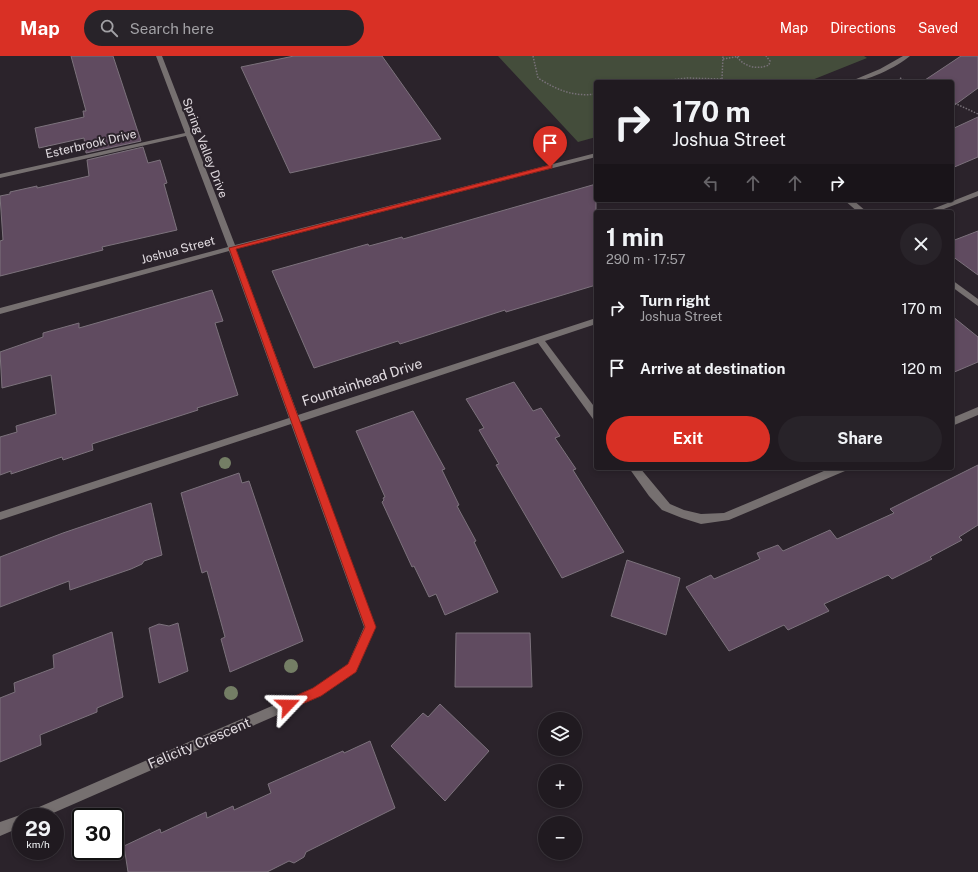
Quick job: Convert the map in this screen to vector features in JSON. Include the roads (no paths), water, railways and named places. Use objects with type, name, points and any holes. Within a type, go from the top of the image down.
[{"type":"street","name":"Spring Valley Drive","points":[[159,56],[232,248]]},
{"type":"street","points":[[857,80],[882,70],[907,56]]},
{"type":"street","name":"Esterbrook Drive","points":[[0,176],[188,134]]},
{"type":"street","name":"Joshua Street","points":[[0,311],[232,248],[594,156]]},
{"type":"street","points":[[934,210],[978,193]]},
{"type":"street","points":[[850,202],[860,210]]},
{"type":"street","name":"Felicity Crescent","points":[[49,808],[317,692],[352,668],[370,627],[232,248]]},
{"type":"street","points":[[954,284],[978,303]]},
{"type":"street","name":"Fountainhead Drive","points":[[0,516],[594,321]]},
{"type":"street","points":[[540,339],[594,413]]},
{"type":"street","points":[[954,421],[978,411]]},
{"type":"street","points":[[636,470],[666,507],[682,514],[701,519],[725,517],[836,470]]},
{"type":"street","points":[[0,829],[12,824]]}]
